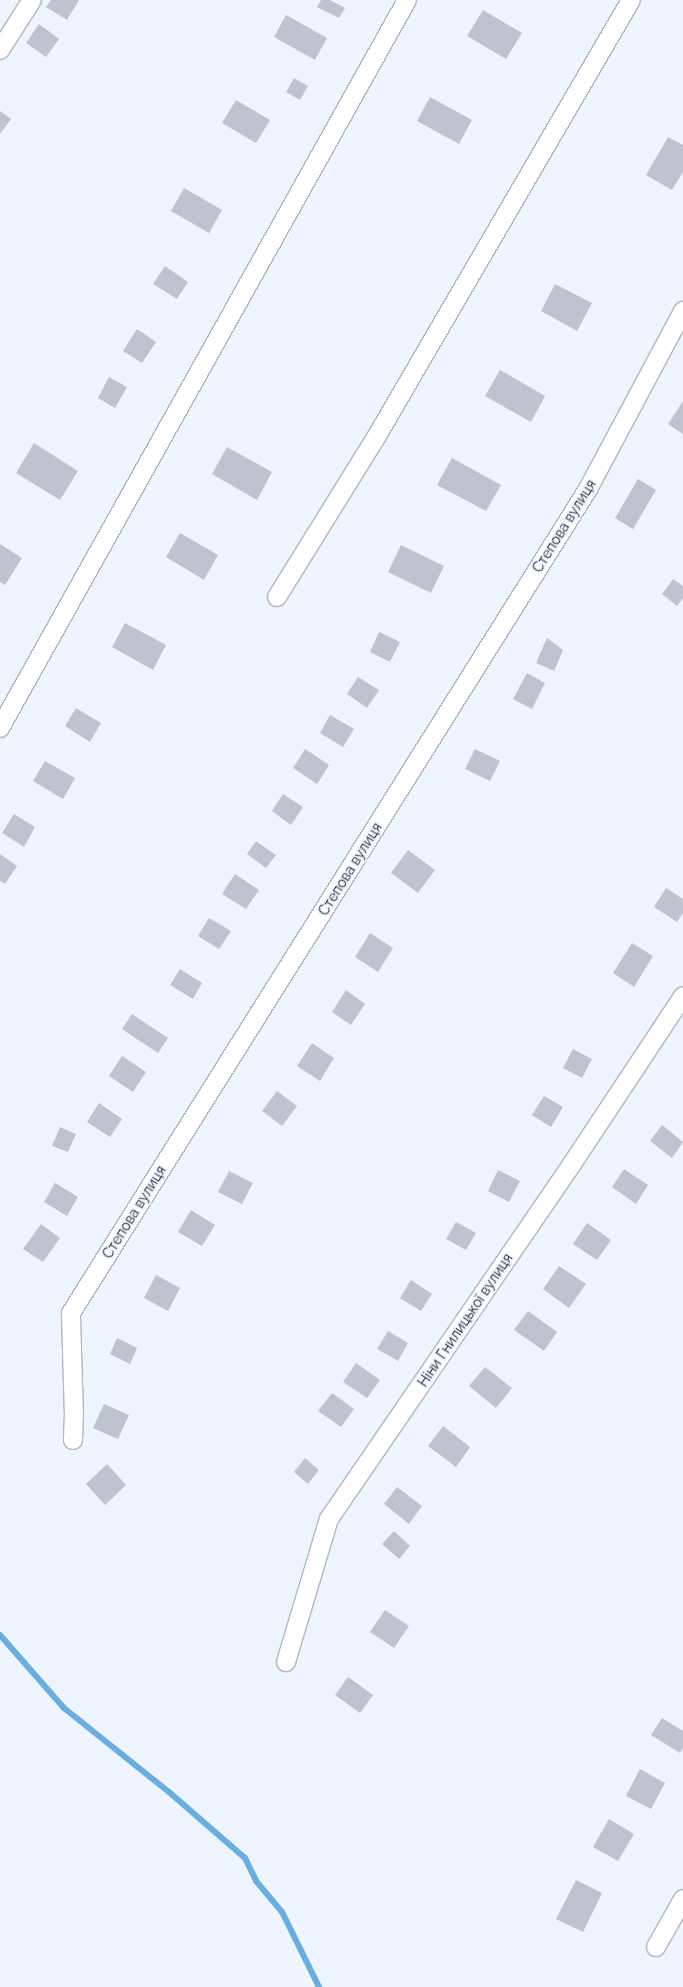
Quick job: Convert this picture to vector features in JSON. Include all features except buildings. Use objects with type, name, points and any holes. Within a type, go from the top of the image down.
[{"type":"street","points":[[0,50],[32,0]]},
{"type":"street","points":[[0,728],[407,0]]},
{"type":"street","points":[[277,597],[378,434],[632,0]]},
{"type":"street","name":"Степова вулиця","points":[[73,1440],[71,1314],[588,489],[683,311]]},
{"type":"street","name":"Ніни Гнилицької вулиця","points":[[286,1662],[329,1519],[572,1164],[683,996]]},
{"type":"street","points":[[656,1947],[683,1899]]},
{"type":"waterway","points":[[0,1635],[64,1708],[169,1792],[245,1858],[256,1881],[282,1912],[319,1987]]}]
